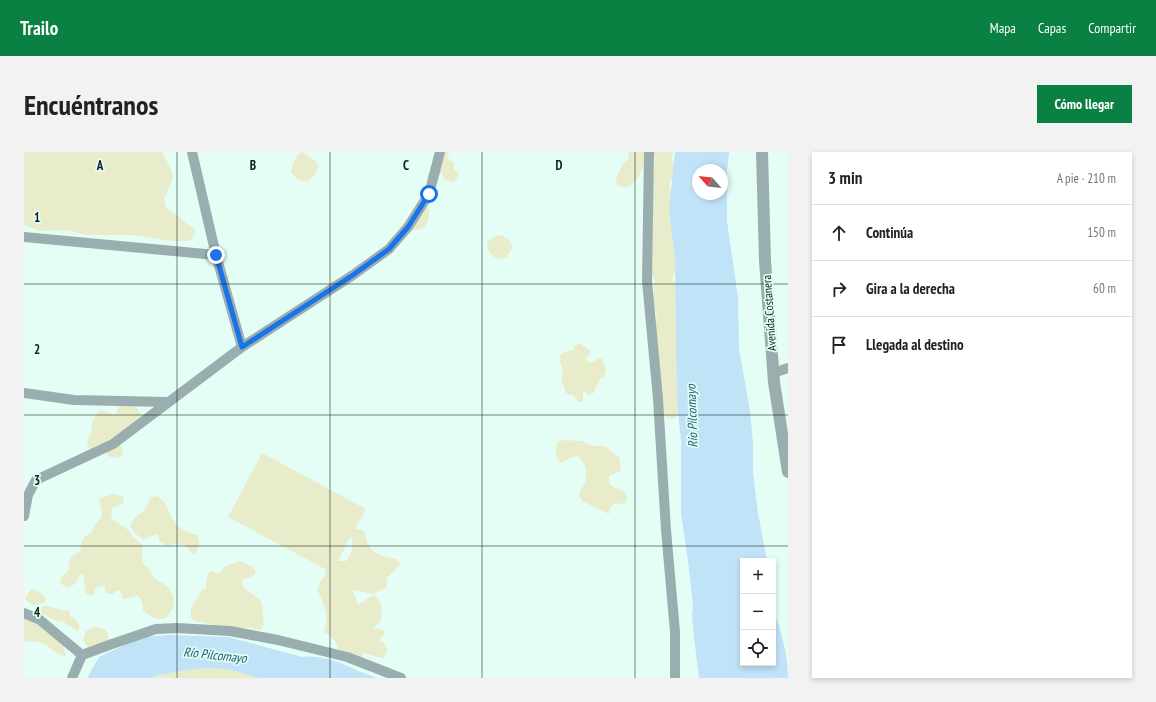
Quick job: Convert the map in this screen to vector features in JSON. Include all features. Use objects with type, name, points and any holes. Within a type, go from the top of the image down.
[{"type":"street","points":[[192,152],[216,255],[242,347]]},
{"type":"street","points":[[24,516],[28,495],[36,480],[113,444],[242,347],[353,275],[389,249],[408,227],[429,194],[440,152]]},
{"type":"street","points":[[649,152],[647,281],[658,399],[666,530],[675,632],[675,678]]},
{"type":"street","name":"Avenida Costanera","points":[[762,152],[765,261],[773,373],[786,445],[788,472]]},
{"type":"street","points":[[24,237],[216,255]]},
{"type":"street","points":[[773,373],[788,368]]},
{"type":"street","points":[[24,392],[74,400],[168,402]]},
{"type":"street","points":[[24,613],[40,620],[82,656]]},
{"type":"street","points":[[72,678],[82,656],[156,629],[177,628],[230,631],[278,640],[347,657],[401,678]]},
{"type":"green space","points":[[24,152],[162,152],[171,169],[173,178],[164,199],[166,208],[196,231],[191,240],[171,241],[132,235],[86,235],[68,230],[40,231],[24,225]]},
{"type":"green space","points":[[302,152],[312,158],[319,167],[314,176],[307,182],[298,179],[291,172],[293,163]]},
{"type":"green space","points":[[438,152],[449,152],[447,158],[454,162],[454,169],[459,174],[455,181],[452,182],[445,180],[442,173],[436,179],[427,183],[428,174]]},
{"type":"green space","points":[[629,152],[646,152],[638,178],[634,183],[624,187],[617,185],[616,180],[619,171],[628,159]]},
{"type":"green space","points":[[652,152],[674,152],[671,158],[675,169],[669,186],[674,196],[677,266],[672,279],[679,288],[679,415],[671,419],[663,415],[661,408],[663,390],[660,387],[659,352],[650,341],[650,330],[656,320],[657,313],[652,303],[655,280],[651,274],[651,244],[654,242],[651,238],[653,209],[651,203],[655,158]]},
{"type":"green space","points":[[421,208],[428,208],[430,211],[427,223],[424,228],[415,230],[413,229]]},
{"type":"green space","points":[[499,235],[508,239],[513,247],[506,258],[495,258],[487,248],[488,242],[495,236]]},
{"type":"green space","points":[[579,343],[590,350],[590,355],[586,356],[587,361],[591,363],[599,358],[603,359],[603,364],[606,368],[604,377],[600,379],[592,395],[587,395],[586,391],[583,393],[583,402],[579,402],[573,395],[569,395],[565,392],[565,388],[561,380],[563,371],[559,358],[563,353],[574,350],[575,346]]},
{"type":"green space","points":[[120,404],[133,405],[137,408],[141,415],[146,416],[119,443],[123,451],[122,456],[108,456],[106,452],[98,455],[90,449],[87,442],[87,439],[91,434],[93,420],[99,411],[103,410],[114,415]]},
{"type":"green space","points":[[563,440],[582,441],[594,446],[605,446],[619,457],[621,469],[620,471],[609,476],[609,482],[611,486],[626,494],[627,500],[625,504],[614,504],[610,508],[609,514],[582,501],[579,494],[586,480],[586,467],[578,456],[561,463],[557,459],[557,443]]},
{"type":"green space","points":[[262,453],[366,509],[355,529],[364,531],[372,551],[399,561],[400,565],[387,578],[387,587],[373,594],[350,589],[353,591],[358,605],[370,597],[375,596],[380,601],[382,608],[381,619],[380,622],[373,628],[383,630],[385,634],[379,640],[387,648],[383,658],[363,653],[363,658],[338,650],[338,647],[332,637],[324,632],[326,614],[321,597],[317,591],[320,582],[326,575],[325,569],[228,517]],"holes":[[[351,536],[353,546],[348,558],[346,561],[338,561]]]},
{"type":"green space","points":[[112,494],[122,496],[124,500],[123,504],[113,507],[111,511],[112,519],[127,529],[143,546],[143,564],[155,578],[169,589],[174,597],[173,607],[164,619],[154,618],[143,611],[142,602],[136,595],[134,597],[131,596],[128,599],[123,599],[120,590],[113,594],[108,594],[105,591],[105,586],[101,586],[95,588],[93,596],[89,595],[85,591],[83,574],[79,576],[75,584],[67,588],[60,583],[61,578],[70,568],[68,564],[72,556],[80,551],[82,540],[91,533],[95,524],[101,518],[102,513],[99,499]]},
{"type":"green space","points":[[156,496],[164,501],[177,525],[189,533],[197,535],[199,546],[193,555],[185,545],[176,544],[167,546],[159,541],[159,537],[156,534],[144,540],[130,527],[135,518],[145,509],[151,497]]},
{"type":"green space","points":[[240,561],[253,567],[256,571],[253,576],[243,579],[242,583],[247,591],[258,598],[261,602],[264,624],[261,629],[247,627],[239,630],[195,621],[191,618],[191,609],[202,589],[206,588],[209,573],[211,571],[220,573],[225,566]]},
{"type":"green space","points":[[32,589],[40,592],[46,599],[45,603],[33,605],[26,601],[25,597]]},
{"type":"green space","points":[[44,605],[64,611],[68,610],[70,612],[70,616],[78,623],[78,631],[63,622],[59,622],[41,613],[41,609]]},
{"type":"green space","points":[[24,615],[62,643],[66,656],[59,654],[46,645],[34,641],[24,642]]},
{"type":"green space","points":[[95,627],[106,630],[109,637],[108,641],[88,648],[83,640],[86,631]]},
{"type":"green space","points":[[213,668],[232,670],[258,678],[152,678],[155,676],[194,669]]},
{"type":"water","name":"Río Pilcomayo","points":[[675,152],[729,152],[728,164],[692,164],[692,200],[727,200],[727,221],[738,298],[739,348],[750,412],[753,442],[753,472],[758,513],[766,558],[740,558],[740,666],[776,666],[776,616],[784,643],[788,678],[699,678],[692,615],[693,606],[681,513],[681,441],[677,402],[675,258],[669,211]]},
{"type":"water","name":"Río Pilcomayo","points":[[169,635],[228,637],[302,657],[321,657],[377,678],[258,678],[232,670],[213,668],[194,669],[155,676],[152,678],[87,678],[99,657],[142,637]]},
{"type":"route","points":[[216,255],[242,347],[353,275],[389,249],[408,227],[429,194]]}]
